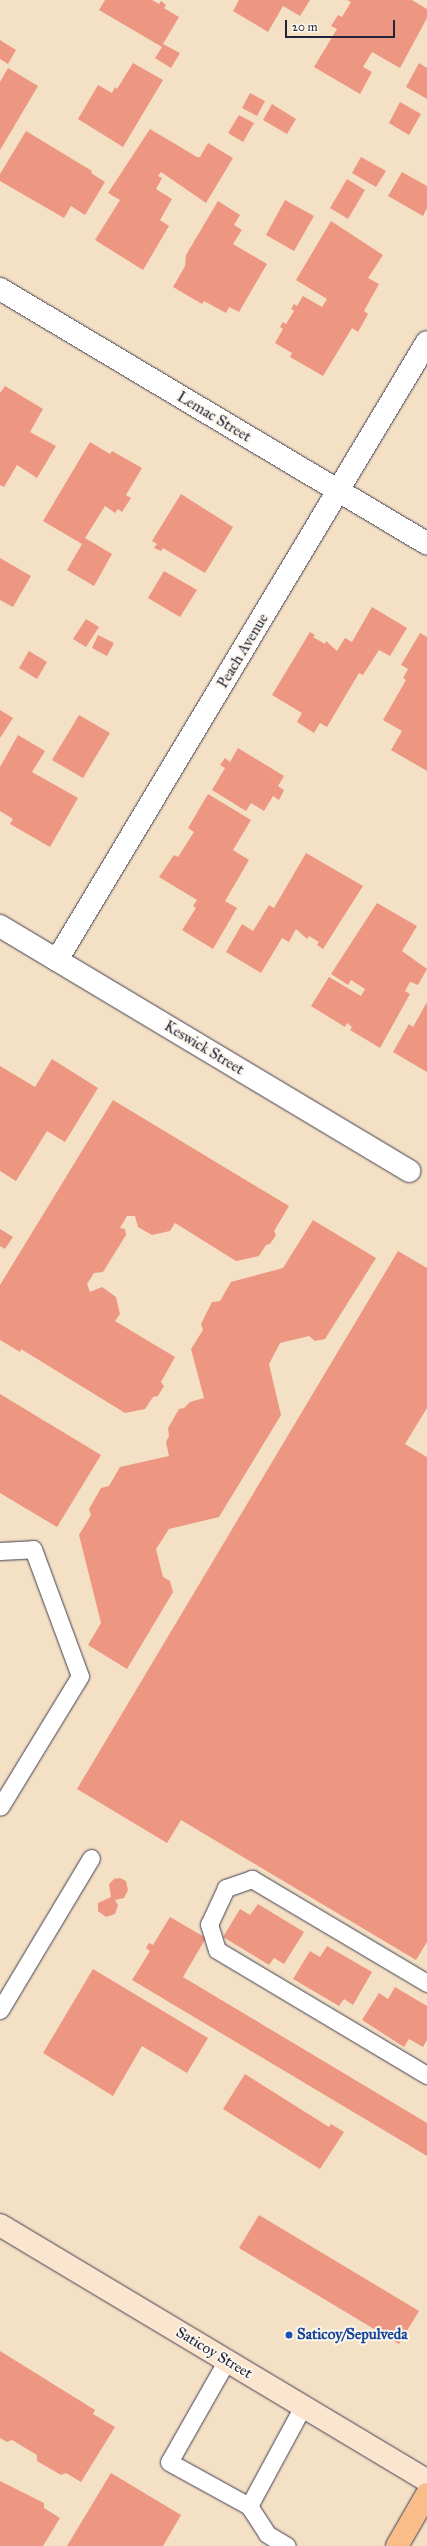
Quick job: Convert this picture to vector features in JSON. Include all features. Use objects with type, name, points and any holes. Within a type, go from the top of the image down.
[{"type":"main road","name":"Saticoy Street","points":[[0,2225],[427,2480]]},
{"type":"main road","points":[[397,2546],[427,2494]]},
{"type":"street","name":"Lemac Street","points":[[0,289],[427,544]]},
{"type":"street","name":"Peach Avenue","points":[[57,960],[427,342]]},
{"type":"street","name":"Keswick Street","points":[[0,926],[409,1171]]},
{"type":"lane","points":[[0,1551],[33,1549],[80,1676],[0,1807]]},
{"type":"lane","points":[[0,2010],[91,1858]]},
{"type":"lane","points":[[427,1984],[252,1879],[226,1888],[209,1924],[217,1950],[427,2075]]},
{"type":"lane","points":[[227,2360],[169,2462],[249,2506],[267,2534],[285,2546]]},
{"type":"lane","points":[[249,2506],[303,2406]]},
{"type":"building","points":[[105,0],[152,0],[159,4],[161,1],[166,5],[164,8],[179,17],[163,44],[180,53],[171,68],[155,58],[162,47],[99,10]]},
{"type":"building","points":[[239,0],[310,0],[300,16],[283,6],[268,32],[233,11]]},
{"type":"building","points":[[347,0],[412,0],[427,9],[427,18],[400,68],[372,52],[363,67],[372,72],[360,94],[314,67],[337,29],[331,26],[338,15],[342,17],[351,2]]},
{"type":"building","points":[[0,40],[16,50],[8,64],[0,59]]},
{"type":"building","points":[[133,63],[163,80],[123,147],[78,119],[98,85],[112,93],[115,87],[117,89]]},
{"type":"building","points":[[419,63],[427,68],[427,99],[406,87]]},
{"type":"building","points":[[8,68],[38,86],[0,150],[0,82]]},
{"type":"building","points":[[250,93],[265,101],[257,116],[242,108]]},
{"type":"building","points":[[400,102],[421,114],[409,135],[389,123]]},
{"type":"building","points":[[272,104],[296,119],[287,134],[263,120]]},
{"type":"building","points":[[239,115],[254,123],[243,142],[228,133]]},
{"type":"building","points":[[150,129],[197,157],[200,157],[208,143],[233,158],[206,203],[161,172],[158,176],[162,178],[156,189],[172,199],[160,220],[169,226],[143,270],[95,240],[120,200],[108,193]]},
{"type":"building","points":[[26,131],[92,171],[91,173],[105,182],[85,215],[71,206],[64,218],[0,181],[0,174]]},
{"type":"building","points":[[361,157],[386,171],[376,187],[352,173]]},
{"type":"building","points":[[402,172],[427,186],[427,208],[423,216],[388,196]]},
{"type":"building","points":[[347,179],[365,190],[348,219],[330,208]]},
{"type":"building","points":[[285,200],[314,216],[294,251],[266,235]]},
{"type":"building","points":[[218,201],[240,215],[234,225],[242,230],[233,244],[267,264],[239,312],[229,307],[226,313],[204,301],[202,304],[173,287],[185,266],[186,255]]},
{"type":"building","points":[[331,221],[383,255],[368,278],[379,284],[364,311],[368,314],[358,332],[352,328],[323,376],[290,357],[292,353],[275,343],[283,329],[280,327],[283,322],[286,324],[294,311],[291,309],[294,304],[297,306],[303,296],[322,307],[327,299],[296,280]]},
{"type":"building","points":[[5,386],[43,409],[30,432],[56,446],[37,478],[17,465],[4,487],[0,485],[0,393]]},
{"type":"building","points":[[90,442],[110,454],[112,451],[142,468],[126,495],[131,498],[122,512],[118,509],[115,513],[105,506],[85,538],[112,554],[94,586],[67,570],[82,544],[43,521]]},
{"type":"building","points":[[181,494],[233,527],[205,573],[163,548],[161,551],[154,548],[157,544],[152,541]]},
{"type":"building","points":[[0,558],[31,576],[13,607],[0,600]]},
{"type":"building","points":[[164,571],[197,590],[180,617],[148,598]]},
{"type":"building","points":[[372,607],[407,628],[390,656],[379,650],[363,675],[359,673],[327,727],[320,723],[314,733],[297,722],[302,713],[272,695],[310,632],[315,635],[313,637],[325,644],[326,641],[337,651],[345,638],[352,642]]},
{"type":"building","points":[[86,619],[99,627],[86,647],[73,639]]},
{"type":"building","points":[[420,633],[427,637],[427,771],[391,750],[402,731],[383,720],[406,680],[403,678],[408,669],[401,665]]},
{"type":"building","points":[[98,635],[114,643],[107,656],[92,648]]},
{"type":"building","points":[[29,651],[47,662],[37,679],[19,668]]},
{"type":"building","points":[[0,710],[13,718],[0,738]]},
{"type":"building","points":[[79,715],[110,733],[83,778],[52,760]]},
{"type":"building","points":[[18,735],[45,751],[32,772],[78,798],[50,847],[10,824],[13,819],[0,811],[0,767]]},
{"type":"building","points":[[238,748],[284,776],[278,786],[284,790],[279,800],[273,796],[264,811],[251,803],[246,811],[212,790],[225,768],[220,765],[225,758],[230,762]]},
{"type":"building","points":[[208,794],[251,820],[233,850],[249,860],[225,901],[237,908],[213,949],[182,930],[196,908],[193,906],[197,900],[159,877],[174,855],[178,857],[194,832],[188,828]]},
{"type":"building","points":[[306,853],[363,886],[323,949],[317,945],[319,942],[309,936],[307,939],[296,929],[289,942],[282,938],[261,973],[226,952],[242,924],[253,931],[269,905],[274,908]]},
{"type":"building","points":[[377,903],[417,926],[402,951],[427,969],[418,985],[408,981],[410,982],[405,991],[410,994],[380,1048],[350,1030],[352,1027],[347,1023],[345,1027],[311,1006],[329,977],[361,996],[365,989],[351,980],[348,985],[331,974]]},
{"type":"building","points":[[427,1002],[427,1072],[393,1052],[409,1024],[413,1027]]},
{"type":"building","points":[[52,1059],[98,1088],[65,1142],[47,1131],[16,1181],[0,1171],[0,1066],[35,1087]]},
{"type":"building","points":[[113,1100],[289,1206],[274,1231],[276,1235],[270,1244],[266,1245],[259,1256],[236,1261],[175,1223],[170,1231],[152,1235],[138,1227],[135,1216],[127,1216],[120,1228],[125,1229],[126,1235],[103,1272],[94,1273],[87,1284],[90,1292],[102,1287],[116,1297],[120,1314],[115,1321],[175,1357],[161,1382],[164,1386],[158,1396],[153,1397],[145,1409],[125,1413],[21,1349],[20,1352],[0,1340],[0,1285]]},
{"type":"building","points":[[313,1220],[376,1258],[325,1339],[315,1341],[309,1336],[280,1343],[269,1364],[281,1415],[219,1517],[169,1529],[156,1549],[163,1577],[170,1581],[173,1592],[127,1669],[88,1645],[101,1623],[79,1535],[91,1515],[89,1509],[101,1488],[109,1486],[120,1467],[169,1456],[166,1442],[169,1436],[168,1428],[179,1409],[184,1408],[190,1402],[204,1398],[191,1349],[203,1330],[201,1324],[212,1302],[220,1301],[231,1282],[283,1268]]},
{"type":"building","points":[[0,1229],[13,1237],[5,1249],[0,1246]]},
{"type":"building","points":[[398,1251],[427,1268],[427,1408],[405,1444],[427,1457],[427,1942],[416,1960],[181,1820],[167,1843],[77,1789]]},
{"type":"building","points":[[0,1394],[101,1455],[57,1527],[0,1493]]},
{"type":"building","points":[[120,1878],[126,1881],[128,1890],[124,1898],[115,1900],[118,1905],[115,1914],[106,1917],[98,1911],[98,1903],[111,1897],[109,1884],[114,1879]]},
{"type":"building","points":[[258,1904],[304,1932],[284,1964],[274,1958],[269,1965],[223,1937],[240,1909],[250,1915]]},
{"type":"building","points":[[170,1917],[206,1938],[183,1977],[427,2123],[427,2156],[132,1980],[150,1951],[146,1948],[149,1943],[153,1945]]},
{"type":"building","points":[[327,1946],[372,1972],[353,2005],[344,1999],[339,2006],[293,1979],[310,1951],[320,1957]]},
{"type":"building","points":[[93,1969],[208,2038],[187,2073],[142,2046],[113,2096],[43,2053]]},
{"type":"building","points":[[395,1987],[427,2006],[427,2040],[423,2047],[409,2039],[404,2047],[362,2020],[379,1993],[388,1999]]},
{"type":"building","points":[[245,2074],[329,2127],[331,2124],[344,2132],[320,2169],[223,2109]]},
{"type":"building","points":[[259,2215],[419,2311],[399,2344],[239,2248]]},
{"type":"building","points":[[0,2351],[95,2410],[93,2414],[115,2427],[81,2482],[66,2473],[61,2475],[37,2461],[37,2455],[12,2440],[7,2442],[0,2438]]},
{"type":"building","points":[[111,2473],[181,2515],[163,2546],[67,2546]]},
{"type":"building","points":[[0,2481],[44,2503],[44,2508],[60,2518],[43,2546],[0,2546]]},
{"type":"place","name":"Saticoy/Sepulveda","points":[[289,2335]]}]
